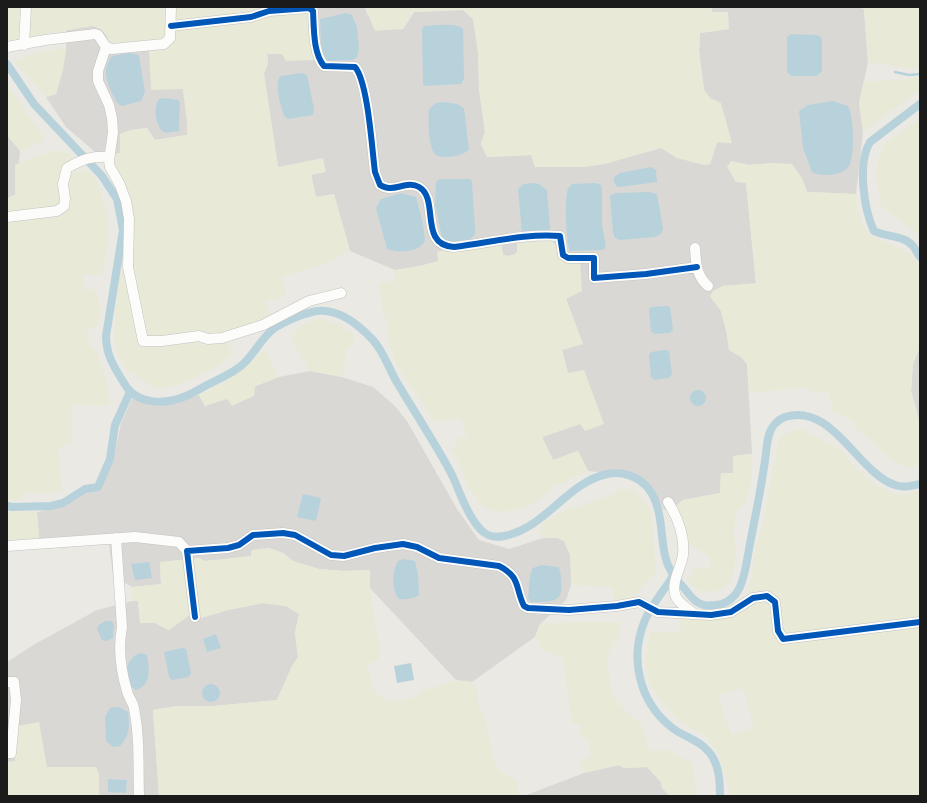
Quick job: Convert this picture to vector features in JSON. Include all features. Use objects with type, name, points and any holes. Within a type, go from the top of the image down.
[{"type":"street","points":[[24,45],[26,7]]},
{"type":"street","points":[[7,47],[45,40],[95,34],[98,35],[106,47],[112,49],[164,44],[170,38],[171,7]]},
{"type":"street","points":[[171,26],[250,17],[269,9],[309,8],[313,11],[317,53],[321,63],[324,66],[355,67],[360,72],[364,90],[375,172],[380,185],[388,188],[405,184],[418,186],[422,189],[425,193],[430,223],[438,242],[445,247],[551,235],[560,236],[563,255],[568,258],[594,258],[594,278],[646,274],[697,267]]},
{"type":"street","points":[[106,47],[98,71],[98,81],[109,105],[112,118],[113,132],[109,157],[110,167],[123,191],[126,201],[128,219],[128,267],[143,341],[162,341],[199,336],[208,339],[222,338],[263,325],[309,301],[341,293]]},
{"type":"street","points":[[7,217],[57,211],[64,206],[65,199],[63,184],[67,168],[81,160],[93,156],[109,157]]},
{"type":"street","points":[[695,248],[697,267],[701,280],[708,286]]},
{"type":"street","points":[[668,502],[675,514],[682,534],[683,555],[676,581],[677,599],[694,614]]},
{"type":"street","points":[[187,551],[235,546],[249,536],[261,533],[283,533],[295,535],[323,552],[344,556],[375,548],[403,544],[417,547],[439,558],[490,565],[507,570],[520,588],[524,606],[528,608],[569,610],[617,606],[639,602],[656,611],[694,614],[722,614],[731,612],[753,598],[770,596],[775,602],[778,631],[783,639],[920,622]]},
{"type":"street","points":[[7,546],[135,537],[179,542],[187,551],[195,617]]},
{"type":"street","points":[[116,538],[122,627],[119,641],[122,672],[127,692],[134,706],[140,749],[139,796]]},
{"type":"street","points":[[7,682],[14,682],[16,700],[12,753],[7,753]]},
{"type":"shaded area","points":[[316,7],[365,7],[368,16],[403,29],[414,12],[463,10],[473,19],[478,52],[479,89],[485,132],[481,144],[487,157],[531,155],[584,167],[604,164],[661,148],[677,158],[710,164],[717,142],[732,143],[710,98],[704,90],[699,51],[700,33],[729,29],[712,12],[712,7],[858,7],[864,9],[868,62],[859,103],[863,132],[856,194],[807,192],[802,178],[774,163],[748,165],[731,161],[746,183],[756,284],[723,286],[710,296],[721,311],[727,334],[729,350],[741,357],[747,364],[752,454],[733,456],[733,473],[721,473],[720,493],[683,500],[677,505],[664,510],[645,480],[631,473],[616,471],[588,471],[578,451],[553,460],[542,437],[580,424],[562,350],[583,344],[566,299],[517,252],[514,255],[506,256],[503,254],[501,245],[420,266],[395,270],[350,251],[334,194],[316,197],[311,175],[278,167],[264,74],[268,63],[267,54],[282,54],[311,37],[308,16]]},
{"type":"shaded area","points":[[93,26],[101,29],[107,36],[110,45],[148,42],[183,89],[187,120],[187,135],[155,140],[147,128],[131,130],[120,134],[120,153],[101,157],[66,127],[46,97],[56,94],[66,50],[66,30]]},
{"type":"shaded area","points":[[7,135],[20,151],[19,163],[15,166],[15,195],[7,198]]},
{"type":"shaded area","points":[[920,347],[919,423],[911,391],[913,364]]},
{"type":"shaded area","points":[[310,371],[342,377],[373,387],[394,405],[407,421],[457,509],[479,540],[509,549],[543,538],[558,538],[564,541],[570,555],[571,568],[571,585],[566,600],[540,624],[535,637],[472,682],[456,680],[370,588],[370,570],[344,571],[319,569],[293,561],[283,553],[269,548],[252,550],[251,556],[238,558],[205,561],[199,558],[160,562],[161,584],[132,587],[113,576],[109,544],[40,549],[37,512],[64,505],[87,492],[100,489],[114,457],[121,423],[132,399],[154,403],[175,402],[199,395],[205,406],[279,377]]},
{"type":"shaded area","points":[[132,601],[138,601],[140,622],[155,623],[169,630],[191,614],[201,618],[228,610],[263,603],[286,606],[299,614],[295,633],[298,657],[292,666],[277,700],[214,706],[177,706],[153,710],[159,796],[99,796],[99,775],[96,767],[47,767],[7,762],[7,662],[35,644],[97,610]]},
{"type":"shaded area","points":[[619,765],[624,768],[647,767],[661,782],[662,788],[670,796],[524,796],[584,773]]},
{"type":"green space","points":[[7,7],[19,7],[19,38],[16,41],[7,40]]},
{"type":"green space","points":[[28,7],[164,7],[164,21],[168,22],[165,39],[160,41],[110,45],[107,36],[101,29],[93,26],[26,37]]},
{"type":"green space","points":[[173,7],[265,7],[263,11],[176,23]]},
{"type":"green space","points":[[365,7],[712,7],[712,12],[728,12],[729,29],[700,33],[699,51],[704,90],[710,98],[721,103],[732,143],[717,142],[710,164],[704,165],[677,158],[661,148],[604,164],[584,167],[535,167],[531,155],[487,157],[481,144],[485,132],[479,89],[478,52],[473,19],[463,10],[414,12],[403,29],[375,31]]},
{"type":"green space","points":[[858,7],[920,7],[920,68],[903,68],[868,62],[864,9]]},
{"type":"green space","points":[[303,13],[308,16],[314,60],[286,61],[282,54],[267,54],[268,63],[264,74],[278,167],[323,158],[326,172],[311,175],[316,197],[334,194],[350,251],[329,262],[282,277],[287,295],[266,301],[270,317],[225,334],[208,336],[204,332],[198,331],[146,339],[134,287],[131,235],[112,155],[120,153],[120,134],[131,130],[147,128],[155,140],[187,135],[187,120],[183,89],[151,90],[149,49],[169,47],[173,42],[175,33],[179,29],[253,22],[270,16]]},
{"type":"green space","points":[[65,48],[63,70],[56,94],[46,97],[14,62],[24,56]]},
{"type":"green space","points":[[920,76],[920,90],[863,132],[859,103],[864,82],[909,79]]},
{"type":"green space","points":[[7,84],[46,140],[20,151],[7,135]]},
{"type":"green space","points":[[920,119],[920,235],[881,206],[876,173],[880,152],[884,144]]},
{"type":"green space","points":[[52,151],[63,151],[73,156],[63,166],[61,204],[57,208],[7,215],[7,198],[15,195],[15,165]]},
{"type":"green space","points":[[731,161],[748,165],[774,163],[792,164],[802,178],[807,192],[856,194],[857,207],[864,226],[872,236],[903,250],[916,260],[920,268],[920,347],[913,364],[911,391],[920,428],[919,463],[912,467],[897,464],[856,428],[853,420],[833,412],[829,392],[815,393],[806,387],[749,393],[747,364],[741,357],[729,350],[727,334],[721,311],[710,296],[713,291],[723,286],[756,283],[746,183],[736,182],[727,167]]},
{"type":"green space","points":[[85,170],[95,177],[108,215],[108,246],[102,274],[84,275],[84,288],[95,290],[100,306],[101,315],[97,326],[88,328],[88,340],[92,348],[96,350],[107,382],[110,405],[71,405],[72,442],[58,448],[62,491],[25,494],[19,500],[7,499],[7,221],[66,212],[69,208],[68,176]]},
{"type":"green space","points":[[551,239],[556,245],[559,257],[580,262],[582,291],[566,299],[583,344],[562,350],[568,373],[584,370],[604,424],[585,431],[580,424],[542,437],[553,460],[578,451],[588,471],[555,486],[539,500],[522,509],[499,512],[483,506],[466,483],[460,464],[450,448],[457,446],[455,440],[467,436],[460,419],[434,421],[396,364],[388,338],[387,320],[383,312],[379,283],[395,280],[395,270],[420,266],[438,261],[437,252],[444,250],[501,244],[503,254],[506,256],[514,255],[517,252],[517,243]]},
{"type":"green space","points":[[122,269],[124,269],[141,341],[146,348],[197,338],[202,346],[227,341],[233,353],[216,368],[187,382],[164,388],[154,387],[131,373],[122,364],[117,352],[114,337],[117,295]]},
{"type":"green space","points":[[322,318],[343,326],[354,334],[354,341],[347,350],[342,377],[310,371],[291,338],[297,329],[306,322]]},
{"type":"green space","points":[[265,349],[279,377],[255,386],[254,396],[232,406],[227,399],[205,406],[199,395],[229,379],[251,363]]},
{"type":"green space","points":[[793,430],[804,430],[839,448],[856,469],[875,484],[893,493],[907,494],[920,491],[920,619],[786,634],[782,632],[778,602],[775,595],[768,592],[748,595],[756,546],[762,528],[778,443],[781,437]]},
{"type":"green space","points":[[752,454],[752,478],[746,501],[736,512],[734,531],[736,555],[733,574],[728,584],[720,590],[703,593],[687,581],[695,567],[706,569],[712,568],[709,556],[686,542],[677,505],[683,500],[720,493],[721,473],[733,473],[733,456]]},
{"type":"green space","points":[[620,489],[634,491],[647,505],[652,514],[656,573],[646,582],[631,600],[614,599],[612,587],[571,585],[570,555],[564,541],[558,538],[543,538],[540,532],[541,525],[557,514],[609,496]]},
{"type":"green space","points":[[7,511],[37,512],[39,539],[7,540]]},
{"type":"green space","points":[[269,548],[283,553],[293,561],[319,569],[344,571],[370,570],[370,588],[375,626],[380,645],[379,660],[367,664],[375,693],[389,702],[413,698],[423,691],[456,680],[472,682],[477,690],[479,707],[486,722],[493,757],[500,772],[516,781],[520,796],[159,796],[153,710],[177,706],[214,706],[277,700],[292,666],[298,657],[295,633],[299,614],[286,606],[263,603],[228,610],[201,618],[196,597],[193,559],[199,558],[205,561],[251,556],[252,550]]},
{"type":"green space","points":[[182,560],[191,614],[169,630],[155,623],[140,623],[138,601],[132,601],[132,587],[161,584],[160,562]]},
{"type":"green space","points":[[762,600],[771,602],[775,635],[779,642],[920,628],[920,796],[731,796],[719,755],[708,738],[681,722],[661,701],[649,683],[646,666],[646,653],[650,632],[679,632],[680,618],[705,620],[721,619],[734,615],[754,602]],"holes":[[[743,688],[754,728],[731,735],[718,695]]]},
{"type":"green space","points":[[619,622],[620,633],[607,656],[611,692],[619,704],[644,728],[649,751],[668,750],[693,763],[696,796],[670,796],[662,788],[661,782],[647,767],[624,768],[619,765],[584,773],[580,761],[591,757],[588,739],[581,738],[579,724],[572,723],[563,658],[542,650],[535,637],[540,624]]},
{"type":"green space","points":[[39,722],[47,767],[96,767],[99,775],[99,796],[7,796],[7,762],[15,761],[18,726]]},
{"type":"water","points":[[346,13],[352,15],[357,27],[359,50],[357,57],[353,60],[328,61],[323,52],[320,19]]},
{"type":"water","points":[[450,25],[463,29],[464,79],[461,84],[424,86],[422,30],[424,26]]},
{"type":"water","points":[[791,34],[817,35],[822,38],[822,71],[817,76],[791,76],[787,72],[787,37]]},
{"type":"water","points":[[129,53],[139,55],[145,92],[141,101],[122,106],[118,104],[109,87],[106,68],[112,56]]},
{"type":"water","points":[[302,73],[307,75],[314,109],[313,115],[288,119],[284,116],[280,101],[278,80],[280,76]]},
{"type":"water","points":[[165,98],[178,100],[180,103],[179,131],[165,133],[159,127],[156,117],[156,107],[159,99]]},
{"type":"water","points":[[833,101],[848,106],[850,111],[853,127],[851,161],[849,166],[842,172],[832,175],[821,175],[812,172],[803,148],[799,111],[808,105]]},
{"type":"water","points":[[442,102],[457,104],[464,108],[469,150],[459,155],[448,157],[439,156],[433,152],[431,147],[429,109],[436,103]]},
{"type":"water","points":[[651,167],[656,170],[657,182],[620,187],[616,186],[614,182],[614,177],[620,173]]},
{"type":"water","points":[[470,179],[472,182],[475,234],[471,239],[449,243],[442,238],[435,205],[436,183],[438,180]]},
{"type":"water","points":[[596,183],[601,185],[602,189],[602,225],[606,246],[603,250],[570,251],[567,239],[566,220],[566,201],[568,189],[572,184]]},
{"type":"water","points":[[524,184],[539,184],[547,190],[550,228],[548,231],[522,233],[518,189]]},
{"type":"water","points":[[649,192],[657,194],[663,228],[661,234],[655,237],[620,240],[615,238],[613,233],[610,196],[615,193]]},
{"type":"water","points":[[401,193],[416,197],[423,223],[425,241],[418,248],[408,251],[387,249],[376,208],[381,199]]},
{"type":"water","points":[[651,307],[670,307],[673,330],[669,333],[655,334],[651,332],[649,310]]},
{"type":"water","points":[[665,350],[669,351],[672,374],[669,378],[654,380],[651,377],[649,355],[651,352]]},
{"type":"water","points":[[695,390],[701,390],[706,395],[704,404],[701,406],[695,406],[690,401],[690,395]]},
{"type":"water","points":[[303,494],[321,498],[316,521],[297,517]]},
{"type":"water","points":[[404,559],[415,561],[418,574],[419,595],[412,598],[399,599],[396,595],[394,586],[394,570],[398,561]]},
{"type":"water","points":[[149,562],[152,578],[135,580],[131,564]]},
{"type":"water","points":[[541,565],[558,567],[560,570],[560,595],[554,600],[531,602],[528,598],[531,573],[533,568]]},
{"type":"water","points":[[105,621],[111,621],[114,624],[113,638],[107,641],[102,640],[97,629],[99,625]]},
{"type":"water","points":[[216,634],[221,648],[207,652],[203,639]]},
{"type":"water","points":[[182,648],[186,649],[191,673],[189,677],[172,680],[169,677],[164,652]]},
{"type":"water","points":[[141,653],[147,655],[149,671],[145,684],[136,690],[128,681],[127,670],[131,659]]},
{"type":"water","points":[[411,663],[414,680],[397,683],[394,666]]},
{"type":"water","points":[[211,684],[217,687],[220,693],[217,699],[211,702],[205,699],[202,693],[205,687]]},
{"type":"water","points":[[119,707],[128,712],[128,730],[126,738],[120,746],[113,747],[106,741],[105,717],[110,708]]},
{"type":"water","points":[[108,779],[127,780],[126,793],[108,792]]},
{"type":"waterway","points":[[7,64],[34,104],[102,176],[117,199],[123,230],[106,343],[111,361],[117,372],[129,390],[136,396],[143,399],[160,402],[178,399],[189,395],[230,373],[247,361],[266,336],[276,327],[298,316],[312,312],[321,311],[337,314],[346,318],[360,328],[380,349],[395,379],[438,449],[451,473],[471,517],[483,532],[497,537],[519,531],[532,524],[567,495],[593,479],[613,473],[629,475],[644,484],[653,495],[659,512],[665,556],[672,574],[693,599],[699,603],[711,606],[725,603],[732,598],[741,584],[746,567],[759,498],[768,439],[773,427],[782,418],[802,415],[817,420],[831,429],[882,478],[895,485],[901,486],[920,484]]},
{"type":"waterway","points":[[895,72],[909,75],[920,74]]},
{"type":"waterway","points":[[920,104],[870,142],[866,151],[863,174],[863,186],[867,211],[874,231],[909,242],[920,257]]},
{"type":"waterway","points":[[7,506],[51,506],[63,503],[85,489],[98,487],[110,459],[115,425],[130,392]]},
{"type":"waterway","points":[[673,576],[651,608],[640,634],[638,649],[640,678],[644,692],[651,705],[660,716],[675,730],[697,742],[710,753],[718,770],[720,796]]},
{"type":"cycle path","points":[[171,26],[251,17],[269,11],[309,8],[313,11],[316,47],[320,61],[324,66],[355,67],[359,75],[366,101],[375,172],[380,185],[389,188],[407,185],[415,185],[419,187],[425,193],[428,201],[431,221],[436,238],[443,244],[454,247],[520,237],[547,235],[560,236],[563,255],[568,258],[594,258],[594,278],[646,274],[697,267]]},
{"type":"cycle path","points":[[195,617],[187,551],[228,548],[239,545],[253,535],[283,533],[295,535],[331,555],[344,556],[375,548],[403,544],[417,547],[439,558],[499,566],[511,574],[516,583],[521,600],[524,606],[528,608],[569,610],[617,606],[639,602],[658,612],[711,615],[731,612],[753,598],[767,596],[775,602],[778,631],[783,639],[920,622]]}]
